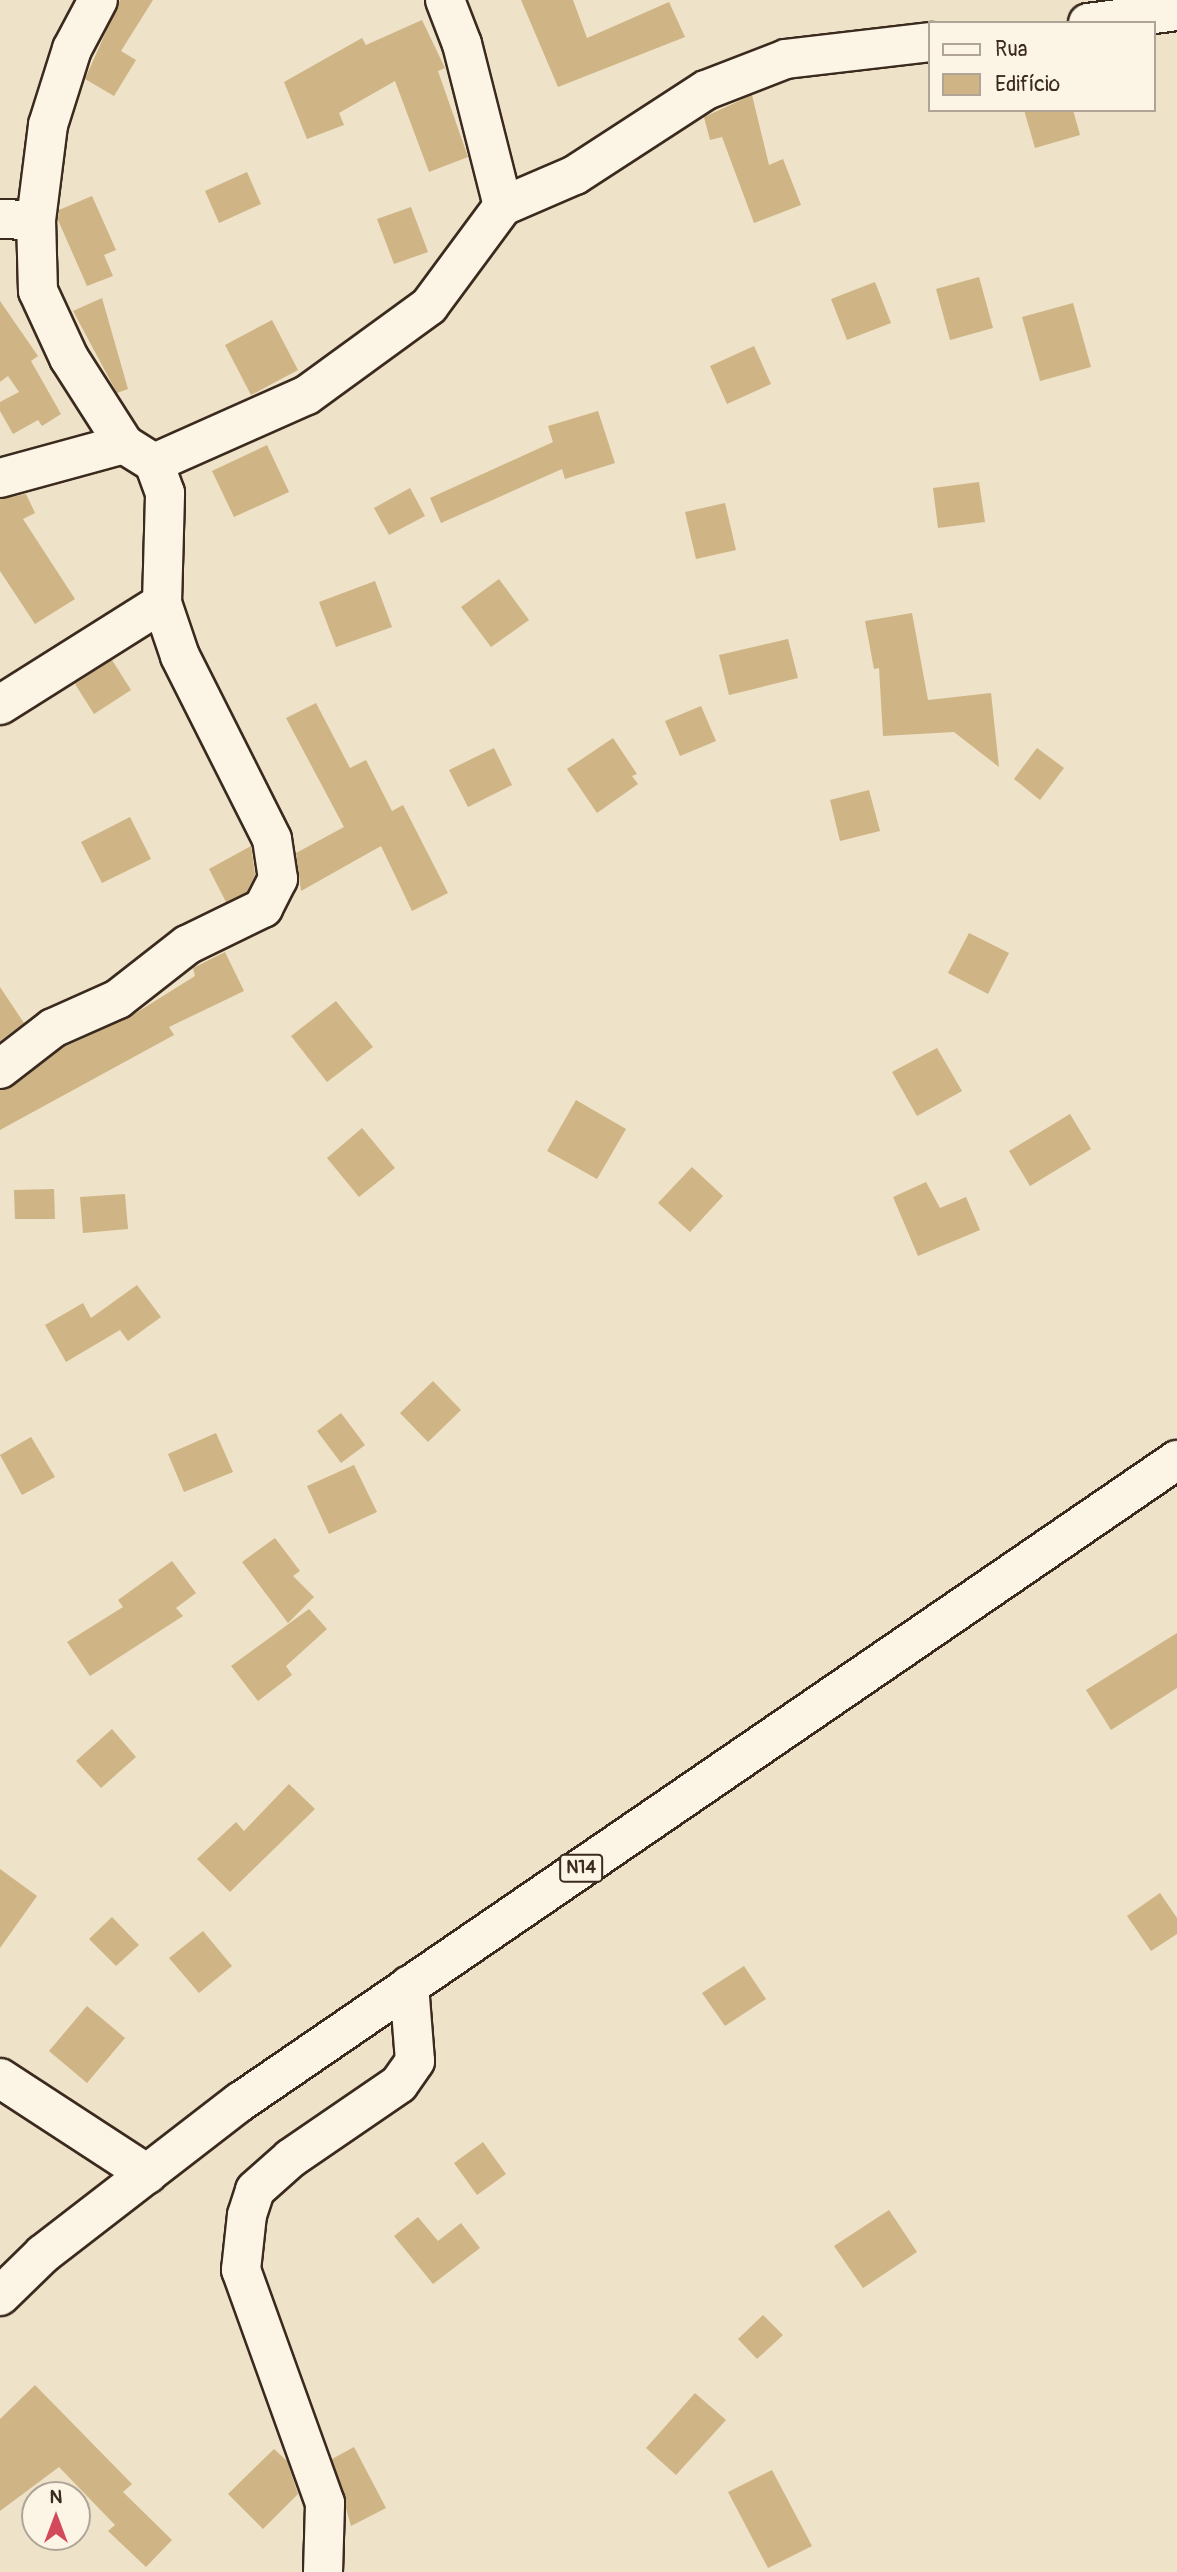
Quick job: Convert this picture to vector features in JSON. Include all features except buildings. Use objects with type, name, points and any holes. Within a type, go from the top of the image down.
[{"type":"street","points":[[0,1069],[53,1028],[118,999],[187,945],[263,908],[278,879],[272,839],[180,656],[162,603],[164,493],[139,453],[69,358],[38,291],[18,220],[72,48],[98,0]]},
{"type":"street","points":[[445,0],[462,44],[503,206]]},
{"type":"street","points":[[1102,21],[1177,10]]},
{"type":"street","points":[[0,478],[139,453],[307,395],[429,306],[503,206],[575,175],[706,90],[786,59],[928,42]]},
{"type":"street","points":[[0,705],[162,603]]},
{"type":"street","name":"N14","points":[[0,2295],[43,2254],[240,2102],[1177,1460]]},
{"type":"street","points":[[323,2572],[325,2503],[240,2270],[247,2215],[255,2190],[290,2158],[399,2084],[415,2061],[409,1985]]},
{"type":"street","points":[[0,2078],[147,2174]]}]
